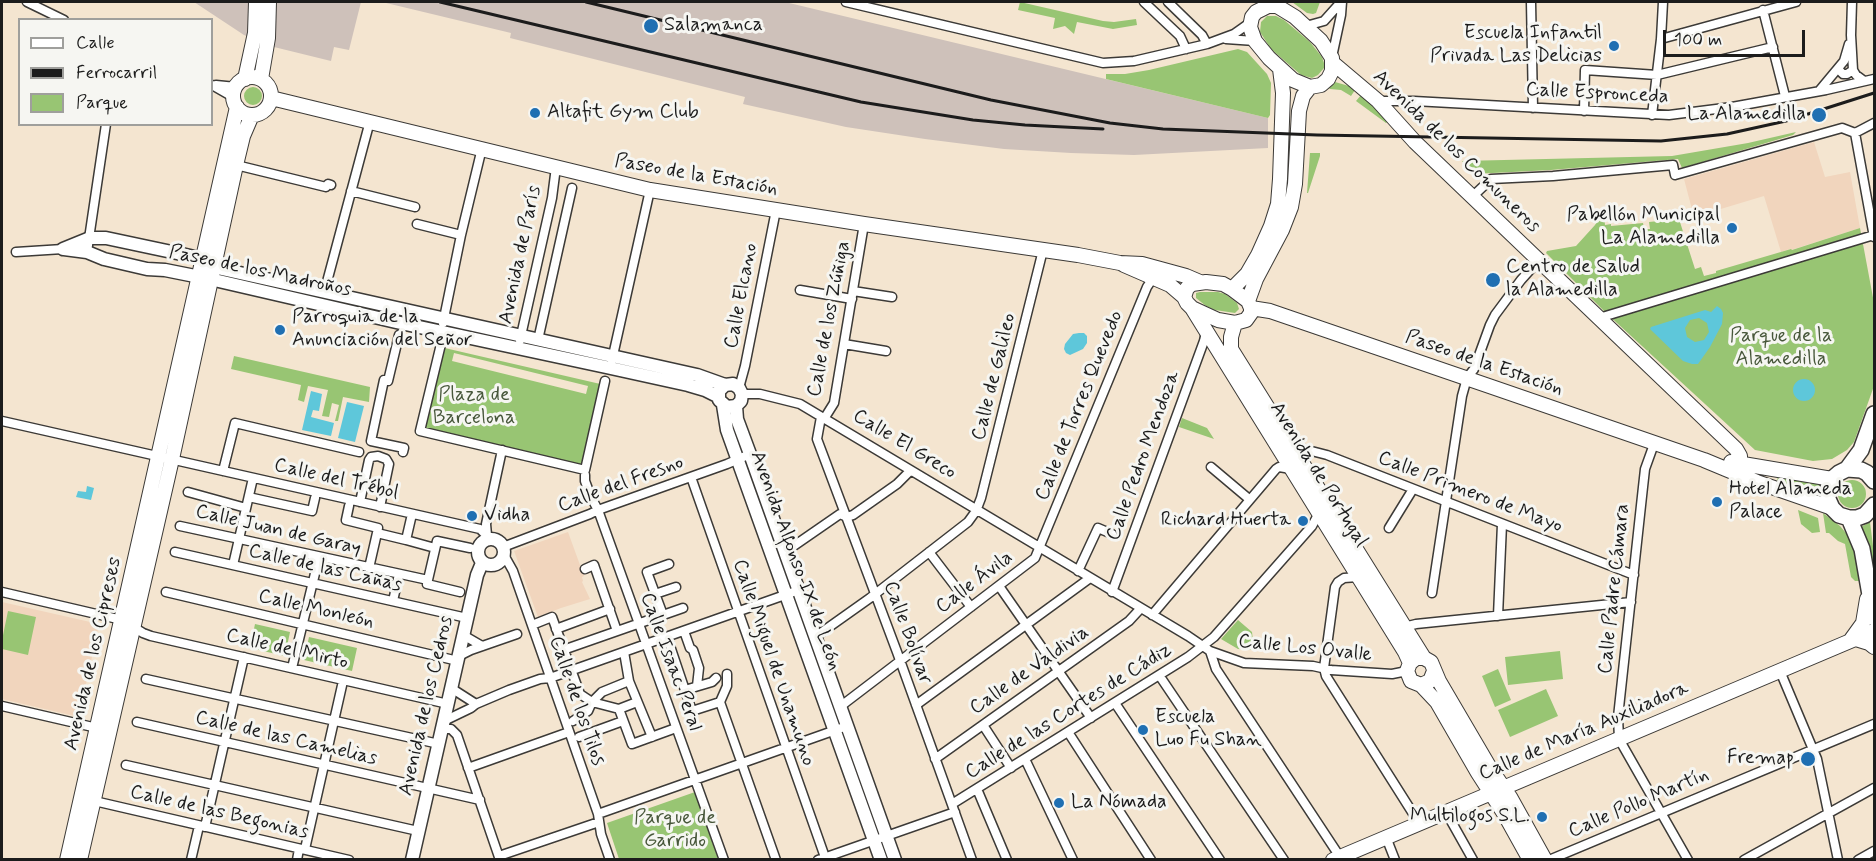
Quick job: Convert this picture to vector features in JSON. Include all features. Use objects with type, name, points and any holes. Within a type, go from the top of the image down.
[{"type":"highway","points":[[1875,414],[1861,450],[1867,472],[1839,473],[1832,479],[1828,488],[1828,499],[1832,508],[1839,515],[1849,518],[1865,516],[1875,505]]},
{"type":"highway","points":[[1849,518],[1862,549],[1875,618]]},
{"type":"main road","name":"Avenida de los Cipreses","points":[[67,860],[87,801],[206,271],[238,92],[255,33],[255,2]]},
{"type":"main road","points":[[261,79],[268,38],[268,2]]},
{"type":"main road","points":[[1275,4],[1254,12],[1251,32],[1255,41],[1280,69],[1293,80],[1310,87],[1321,85],[1328,79],[1333,60]]},
{"type":"main road","name":"Avenida de los Comuneros","points":[[1275,4],[1306,26],[1321,41],[1333,60],[1378,101],[1402,130],[1736,448],[1740,456],[1740,463]]},
{"type":"main road","points":[[1249,304],[1232,289],[1247,274],[1258,255],[1278,204],[1283,93],[1280,69]]},
{"type":"main road","points":[[256,77],[261,79],[269,87],[271,98],[269,105],[264,111],[252,115],[241,111],[238,92],[256,77]]},
{"type":"main road","points":[[1235,323],[1246,320],[1251,313],[1249,304],[1256,279],[1282,230],[1291,207],[1295,184],[1299,111],[1303,96],[1310,87]]},
{"type":"main road","name":"Paseo de la Estación","points":[[271,98],[650,190],[1150,266],[1200,282],[1223,284],[1232,289]]},
{"type":"main road","name":"Avenida de los Cipreses","points":[[206,271],[243,136],[252,115]]},
{"type":"main road","name":"Paseo de los Madroños","points":[[63,249],[90,238],[106,238],[206,271],[449,332]]},
{"type":"main road","name":"Paseo de los Madroños","points":[[63,249],[87,252],[104,259],[147,269],[206,271],[444,319]]},
{"type":"main road","name":"Paseo de la Estación","points":[[1120,263],[1170,285],[1188,302],[1218,321],[1235,323]]},
{"type":"main road","points":[[1188,302],[1188,288],[1200,282]]},
{"type":"main road","name":"Avenida de Portugal","points":[[1188,302],[1405,652],[1409,667]]},
{"type":"main road","name":"Paseo de la Estación","points":[[1249,304],[1704,460],[1757,482],[1832,508]]},
{"type":"main road","points":[[444,319],[538,340],[610,362],[705,390],[726,403],[741,401],[740,391],[733,384],[725,385],[697,375],[610,362],[525,349],[449,332]]},
{"type":"main road","name":"Avenida de Portugal","points":[[1235,323],[1231,337],[1232,349],[1424,658]]},
{"type":"main road","points":[[725,385],[719,392],[726,403]]},
{"type":"main road","name":"Avenida Alfonso IX de León","points":[[726,403],[728,430],[744,457],[785,552],[793,592],[815,637],[840,706],[841,728]]},
{"type":"main road","name":"Avenida Alfonso IX de León","points":[[744,457],[881,839],[895,860]]},
{"type":"main road","name":"Paseo de la Estación","points":[[1704,460],[1740,463],[1832,479]]},
{"type":"main road","points":[[1727,470],[1740,463]]},
{"type":"main road","points":[[487,539],[497,540],[503,551],[499,563],[495,565],[482,563],[477,555],[481,543],[487,539]]},
{"type":"main road","name":"Avenida de los Cedros","points":[[412,860],[477,575],[482,563]]},
{"type":"main road","points":[[1868,588],[1866,615],[1861,629],[1853,640],[1875,647]]},
{"type":"main road","name":"Avenida de los Cipreses","points":[[80,860],[98,728],[128,624]]},
{"type":"main road","name":"Calle de María Auxiliadora","points":[[1338,858],[1875,631]]},
{"type":"main road","points":[[1530,860],[1497,790],[1431,662],[1424,658],[1416,658],[1409,667],[1411,681],[1421,684],[1437,702],[1497,790],[1513,802],[1547,860]]},
{"type":"main road","points":[[1421,684],[1431,681],[1434,671]]},
{"type":"main road","name":"Avenida Alfonso IX de León","points":[[881,839],[881,860]]},
{"type":"street","points":[[27,2],[60,18]]},
{"type":"street","points":[[846,2],[1103,63],[1134,61],[1222,39],[1234,34],[1254,12]]},
{"type":"street","points":[[1144,2],[1180,36],[1186,49]]},
{"type":"street","points":[[1168,2],[1202,35],[1207,44]]},
{"type":"street","points":[[1306,26],[1323,21],[1342,2]]},
{"type":"street","points":[[1333,60],[1342,2]]},
{"type":"street","points":[[1531,2],[1533,108]]},
{"type":"street","points":[[1652,115],[1663,2]]},
{"type":"street","points":[[1661,39],[1792,2]]},
{"type":"street","points":[[1852,2],[1853,70],[1864,81]]},
{"type":"street","points":[[1763,10],[1785,96]]},
{"type":"street","points":[[1819,91],[1839,69],[1848,51],[1851,35]]},
{"type":"street","points":[[1222,39],[1255,41]]},
{"type":"street","points":[[1584,111],[1585,70],[1657,75],[1773,46]]},
{"type":"street","points":[[1839,69],[1843,74],[1853,70]]},
{"type":"street","name":"Calle Espronceda","points":[[1378,101],[1652,115],[1692,113],[1875,79]]},
{"type":"street","points":[[213,85],[238,92]]},
{"type":"street","points":[[324,293],[370,121]]},
{"type":"street","points":[[1472,197],[1491,180],[1673,165],[1675,176],[1842,128],[1855,133],[1875,123]]},
{"type":"street","points":[[87,252],[106,126]]},
{"type":"street","points":[[1599,318],[1874,236],[1855,133]]},
{"type":"street","points":[[449,332],[444,327],[444,319],[482,148]]},
{"type":"street","points":[[236,165],[326,187],[328,184],[331,185]]},
{"type":"street","name":"Avenida de París","points":[[525,349],[520,336],[552,198],[556,167]]},
{"type":"street","name":"Avenida de París","points":[[538,340],[572,188]]},
{"type":"street","points":[[610,362],[650,190]]},
{"type":"street","points":[[351,191],[415,207]]},
{"type":"street","name":"Calle Elcano","points":[[740,391],[776,210]]},
{"type":"street","points":[[417,224],[461,235]]},
{"type":"street","name":"Calle de los Zúñiga","points":[[822,418],[834,403],[864,224]]},
{"type":"street","name":"Paseo de los Madroños","points":[[16,252],[63,249]]},
{"type":"street","name":"Calle de Galileo","points":[[976,511],[1043,250]]},
{"type":"street","points":[[1432,593],[1462,396],[1467,378],[1477,363],[1495,315],[1539,260]]},
{"type":"street","name":"Calle de Torres Quevedo","points":[[1039,548],[1143,296],[1154,278]]},
{"type":"street","points":[[800,290],[892,297]]},
{"type":"street","name":"Calle Pedro Mendoza","points":[[1112,592],[1206,332]]},
{"type":"street","points":[[399,335],[388,381],[384,380],[371,441],[404,448],[403,452]]},
{"type":"street","points":[[441,344],[420,431],[585,470],[605,381]]},
{"type":"street","points":[[844,344],[886,351]]},
{"type":"street","name":"Calle El Greco","points":[[740,391],[800,404],[1039,548]]},
{"type":"street","name":"Calle Bolívar","points":[[822,418],[817,439],[972,860]]},
{"type":"street","name":"Calle del Trébol","points":[[2,421],[480,529],[487,539]]},
{"type":"street","points":[[223,471],[235,423],[359,452]]},
{"type":"street","name":"Calle Padre Cámara","points":[[1618,739],[1618,717],[1645,472],[1653,444]]},
{"type":"street","name":"Calle Primero de Mayo","points":[[1292,446],[1327,455],[1634,575]]},
{"type":"street","points":[[487,539],[486,526],[502,450]]},
{"type":"street","points":[[360,502],[369,460],[371,457],[378,456],[386,459],[389,464],[380,507]]},
{"type":"street","name":"Calle del Fresno","points":[[503,551],[598,510],[744,457]]},
{"type":"street","points":[[1211,467],[1249,499]]},
{"type":"street","points":[[1152,615],[1276,469],[1280,467],[1291,469]]},
{"type":"street","points":[[785,552],[840,514],[847,517],[853,515],[897,484],[910,471]]},
{"type":"street","name":"Calle Isaac Peral","points":[[585,475],[591,497],[598,510],[724,860]]},
{"type":"street","name":"Calle Miguel de Unamuno","points":[[691,477],[823,859]]},
{"type":"street","points":[[232,565],[253,478]]},
{"type":"street","points":[[1389,528],[1413,489]]},
{"type":"street","points":[[188,492],[246,508]]},
{"type":"street","points":[[253,498],[312,511],[315,498]]},
{"type":"street","points":[[349,506],[346,520],[378,528],[377,533],[435,548]]},
{"type":"street","points":[[815,637],[968,522],[976,511]]},
{"type":"street","name":"Calle de las Cortes de Cádiz","points":[[823,859],[881,839],[954,808],[977,789],[1206,648],[1312,526],[1318,513]]},
{"type":"street","points":[[406,540],[412,514]]},
{"type":"street","points":[[1498,616],[1502,524]]},
{"type":"street","name":"Calle Juan de Garay","points":[[180,526],[426,580],[427,584],[459,592]]},
{"type":"street","points":[[1078,571],[1098,528],[1112,534]]},
{"type":"street","name":"Calle Juan de Garay","points":[[369,568],[377,533]]},
{"type":"street","points":[[426,580],[437,541],[470,548]]},
{"type":"street","name":"Calle Los Ovalle","points":[[1039,548],[1206,648],[1244,663],[1392,674],[1401,674],[1409,667]]},
{"type":"street","name":"Calle Ávila","points":[[840,706],[1035,558],[1039,548]]},
{"type":"street","name":"Calle de los Tilos","points":[[503,551],[513,571],[532,625],[598,818],[610,860]]},
{"type":"street","name":"Calle de las Cañas","points":[[175,552],[467,618]]},
{"type":"street","points":[[929,552],[971,608]]},
{"type":"street","points":[[292,668],[319,557]]},
{"type":"street","points":[[663,615],[647,572],[669,564]]},
{"type":"street","points":[[585,569],[594,565],[618,631]]},
{"type":"street","points":[[393,601],[399,574]]},
{"type":"street","points":[[1358,576],[1344,578],[1335,587],[1324,668],[1329,681],[1419,823]]},
{"type":"street","points":[[916,705],[1090,578]]},
{"type":"street","points":[[999,585],[1091,718]]},
{"type":"street","points":[[655,594],[676,587]]},
{"type":"street","name":"Calle del Mirto","points":[[2,592],[128,624],[151,636],[448,704]]},
{"type":"street","name":"Calle Monleón","points":[[166,592],[458,658]]},
{"type":"street","points":[[793,592],[571,671],[537,680],[476,704],[443,725],[455,732],[500,858],[695,780],[841,728]]},
{"type":"street","points":[[1404,627],[1631,602]]},
{"type":"street","points":[[563,650],[683,608]]},
{"type":"street","name":"Calle de Valdivia","points":[[935,759],[1129,621],[1141,608]]},
{"type":"street","points":[[556,629],[610,609]]},
{"type":"street","points":[[532,625],[552,617],[580,694],[592,702],[619,709],[638,702]]},
{"type":"street","points":[[684,631],[699,668],[698,686]]},
{"type":"street","points":[[458,658],[482,646],[517,634]]},
{"type":"street","points":[[464,635],[482,646]]},
{"type":"street","points":[[667,637],[692,711],[720,702]]},
{"type":"street","points":[[1206,648],[1216,669],[1338,858]]},
{"type":"street","points":[[624,652],[629,681],[651,737]]},
{"type":"street","points":[[191,860],[215,785],[244,657]]},
{"type":"street","points":[[1216,669],[1227,657]]},
{"type":"street","points":[[1780,671],[1814,748],[1838,860]]},
{"type":"street","points":[[727,674],[726,686],[720,702],[776,860]]},
{"type":"street","points":[[1159,675],[1284,860]]},
{"type":"street","points":[[685,690],[712,682],[716,678]]},
{"type":"street","points":[[146,679],[439,744]]},
{"type":"street","points":[[297,860],[315,807],[343,681]]},
{"type":"street","points":[[573,721],[588,711],[592,702],[602,692],[629,681]]},
{"type":"street","points":[[452,688],[476,704]]},
{"type":"street","points":[[1115,703],[1220,860]]},
{"type":"street","points":[[2,706],[98,728]]},
{"type":"street","points":[[619,709],[632,744],[676,728]]},
{"type":"street","points":[[579,737],[623,720]]},
{"type":"street","name":"Calle de las Camelias","points":[[137,722],[480,801]]},
{"type":"street","name":"Calle Pollo Martín","points":[[1547,860],[1875,724]]},
{"type":"street","points":[[983,725],[1011,768]]},
{"type":"street","points":[[468,768],[569,732]]},
{"type":"street","points":[[1068,732],[1151,860]]},
{"type":"street","points":[[1618,739],[1688,860]]},
{"type":"street","points":[[1025,759],[1073,860]]},
{"type":"street","points":[[126,765],[418,831]]},
{"type":"street","points":[[1744,860],[1875,788]]},
{"type":"street","points":[[977,789],[1007,860]]},
{"type":"street","name":"Calle de las Begonias","points":[[87,801],[349,860]]},
{"type":"street","points":[[1446,812],[1473,860]]},
{"type":"street","points":[[1386,837],[1395,860]]},
{"type":"street","points":[[1858,860],[1875,851]]},
{"type":"shaded area","points":[[194,2],[361,2],[349,50],[334,47],[331,61],[274,47],[244,35]]},
{"type":"shaded area","points":[[382,2],[785,2],[1268,118],[1268,148],[1134,155],[1071,153],[1004,149],[846,127],[743,104],[745,97],[510,38],[511,33]]},
{"type":"shaded area","points":[[1814,142],[1825,177],[1850,172],[1860,228],[1781,252],[1764,196],[1694,217],[1684,179]]},
{"type":"shaded area","points":[[568,532],[584,576],[582,582],[590,599],[538,617],[514,551]]},
{"type":"shaded area","points":[[2,602],[99,624],[79,717],[2,699]]},
{"type":"green space","points":[[1020,2],[1103,21],[1136,19],[1137,25],[1113,29],[1077,22],[1074,34],[1065,26],[1053,29],[1055,18],[1018,10]]},
{"type":"green space","points":[[1292,2],[1320,2],[1316,13],[1313,14],[1307,13]]},
{"type":"green space","points":[[1267,16],[1276,16],[1284,20],[1310,42],[1324,63],[1324,68],[1318,75],[1312,78],[1301,75],[1271,49],[1260,32],[1261,22]]},
{"type":"green space","points":[[1238,49],[1247,52],[1267,74],[1271,83],[1268,118],[1106,79],[1106,74],[1149,70]]},
{"type":"green space","points":[[1335,82],[1355,90],[1351,96],[1341,90],[1330,89]]},
{"type":"green space","points":[[253,87],[259,90],[262,96],[259,102],[253,105],[247,102],[244,96],[247,90]]},
{"type":"green space","points":[[1361,95],[1388,121],[1386,123],[1356,101]]},
{"type":"green space","points":[[1796,132],[1793,135],[1682,168],[1678,159],[1473,174],[1462,161],[1672,156]]},
{"type":"green space","points":[[1310,153],[1320,153],[1320,156],[1307,193]]},
{"type":"green space","name":"Parque de la Alamedilla","points":[[1601,215],[1604,215],[1605,225],[1643,223],[1644,229],[1650,229],[1649,222],[1679,219],[1695,269],[1701,267],[1704,276],[1860,228],[1874,303],[1874,386],[1854,442],[1847,450],[1832,459],[1813,461],[1755,450],[1605,312],[1546,253],[1576,246]]},
{"type":"green space","points":[[1196,293],[1225,294],[1237,303],[1239,309],[1235,313],[1215,310],[1196,298]]},
{"type":"green space","name":"Plaza de Barcelona","points":[[436,346],[609,386],[589,474],[416,435]],"holes":[[[454,353],[588,386],[586,394],[452,361]]]},
{"type":"green space","points":[[234,356],[370,387],[369,402],[343,397],[338,421],[335,421],[339,405],[332,403],[329,417],[322,416],[328,390],[308,386],[304,402],[298,400],[301,385],[231,369]]},
{"type":"green space","points":[[1182,418],[1207,428],[1214,439],[1179,427]]},
{"type":"green space","points":[[1778,476],[1822,483],[1820,494],[1819,496],[1777,481]]},
{"type":"green space","points":[[1852,480],[1862,484],[1866,494],[1862,504],[1852,508],[1842,504],[1838,494],[1842,484]]},
{"type":"green space","points":[[1798,510],[1818,518],[1820,532],[1812,533],[1801,524]]},
{"type":"green space","points":[[1823,513],[1840,526],[1851,539],[1860,581],[1855,581],[1851,577],[1845,544],[1826,533]]},
{"type":"green space","points":[[1870,522],[1874,577],[1870,546],[1861,527]]},
{"type":"green space","points":[[8,611],[36,617],[28,655],[2,649]]},
{"type":"green space","points":[[1238,620],[1252,632],[1254,650],[1238,649],[1221,639]]},
{"type":"green space","points":[[255,624],[290,632],[285,656],[250,648]]},
{"type":"green space","points":[[309,637],[357,648],[352,671],[304,660]]},
{"type":"green space","points":[[1560,651],[1563,679],[1508,685],[1505,657]]},
{"type":"green space","points":[[1498,669],[1511,700],[1495,707],[1482,676]]},
{"type":"green space","points":[[1546,689],[1558,716],[1510,737],[1498,710]]},
{"type":"green space","name":"Parque de Garrido","points":[[695,792],[718,859],[619,859],[607,823]]},
{"type":"water","points":[[1717,306],[1721,309],[1722,324],[1698,364],[1683,361],[1650,329],[1705,310],[1711,312]],"holes":[[[1699,318],[1707,323],[1709,332],[1704,340],[1695,342],[1687,337],[1685,328],[1690,320]]]},
{"type":"water","points":[[1079,333],[1087,336],[1087,343],[1083,349],[1070,355],[1066,353],[1065,344],[1073,334]]},
{"type":"water","points":[[1804,379],[1812,382],[1815,390],[1812,398],[1804,401],[1796,398],[1793,390],[1796,382]]},
{"type":"water","points":[[311,391],[322,394],[319,411],[313,410],[311,417],[334,423],[331,436],[302,430]]},
{"type":"water","points":[[347,402],[364,406],[355,442],[338,438]]},
{"type":"water","points":[[87,486],[94,488],[91,500],[76,497],[78,491],[86,492]]},
{"type":"railway","points":[[440,2],[861,102],[973,120],[1103,129]]},
{"type":"railway","points":[[586,2],[991,100],[1110,123],[1163,129],[1317,135],[1661,141],[1727,134],[1786,121],[1874,93]]},
{"type":"place","name":"Salamanca","points":[[651,26]]},
{"type":"place","name":"Escuela Infantil Privada Las Delicias","points":[[1614,46]]},
{"type":"place","name":"Altafit Gym Club","points":[[535,113]]},
{"type":"place","name":"La Alamedilla","points":[[1819,115]]},
{"type":"place","name":"Pabellón Municipal La Alamedilla","points":[[1732,228]]},
{"type":"place","name":"Centro de Salud la Alamedilla","points":[[1493,280]]},
{"type":"place","name":"Parroquia de la Anunciación del Señor","points":[[280,330]]},
{"type":"place","name":"Hotel Alameda Palace","points":[[1717,502]]},
{"type":"place","name":"Vidha","points":[[472,516]]},
{"type":"place","name":"Richard Huerta","points":[[1303,521]]},
{"type":"place","name":"Escuela Luo Fu Shan","points":[[1143,730]]},
{"type":"place","name":"Fremap","points":[[1808,759]]},
{"type":"place","name":"La Nómada","points":[[1059,803]]},
{"type":"place","name":"Multilogos S.L.","points":[[1542,817]]}]
